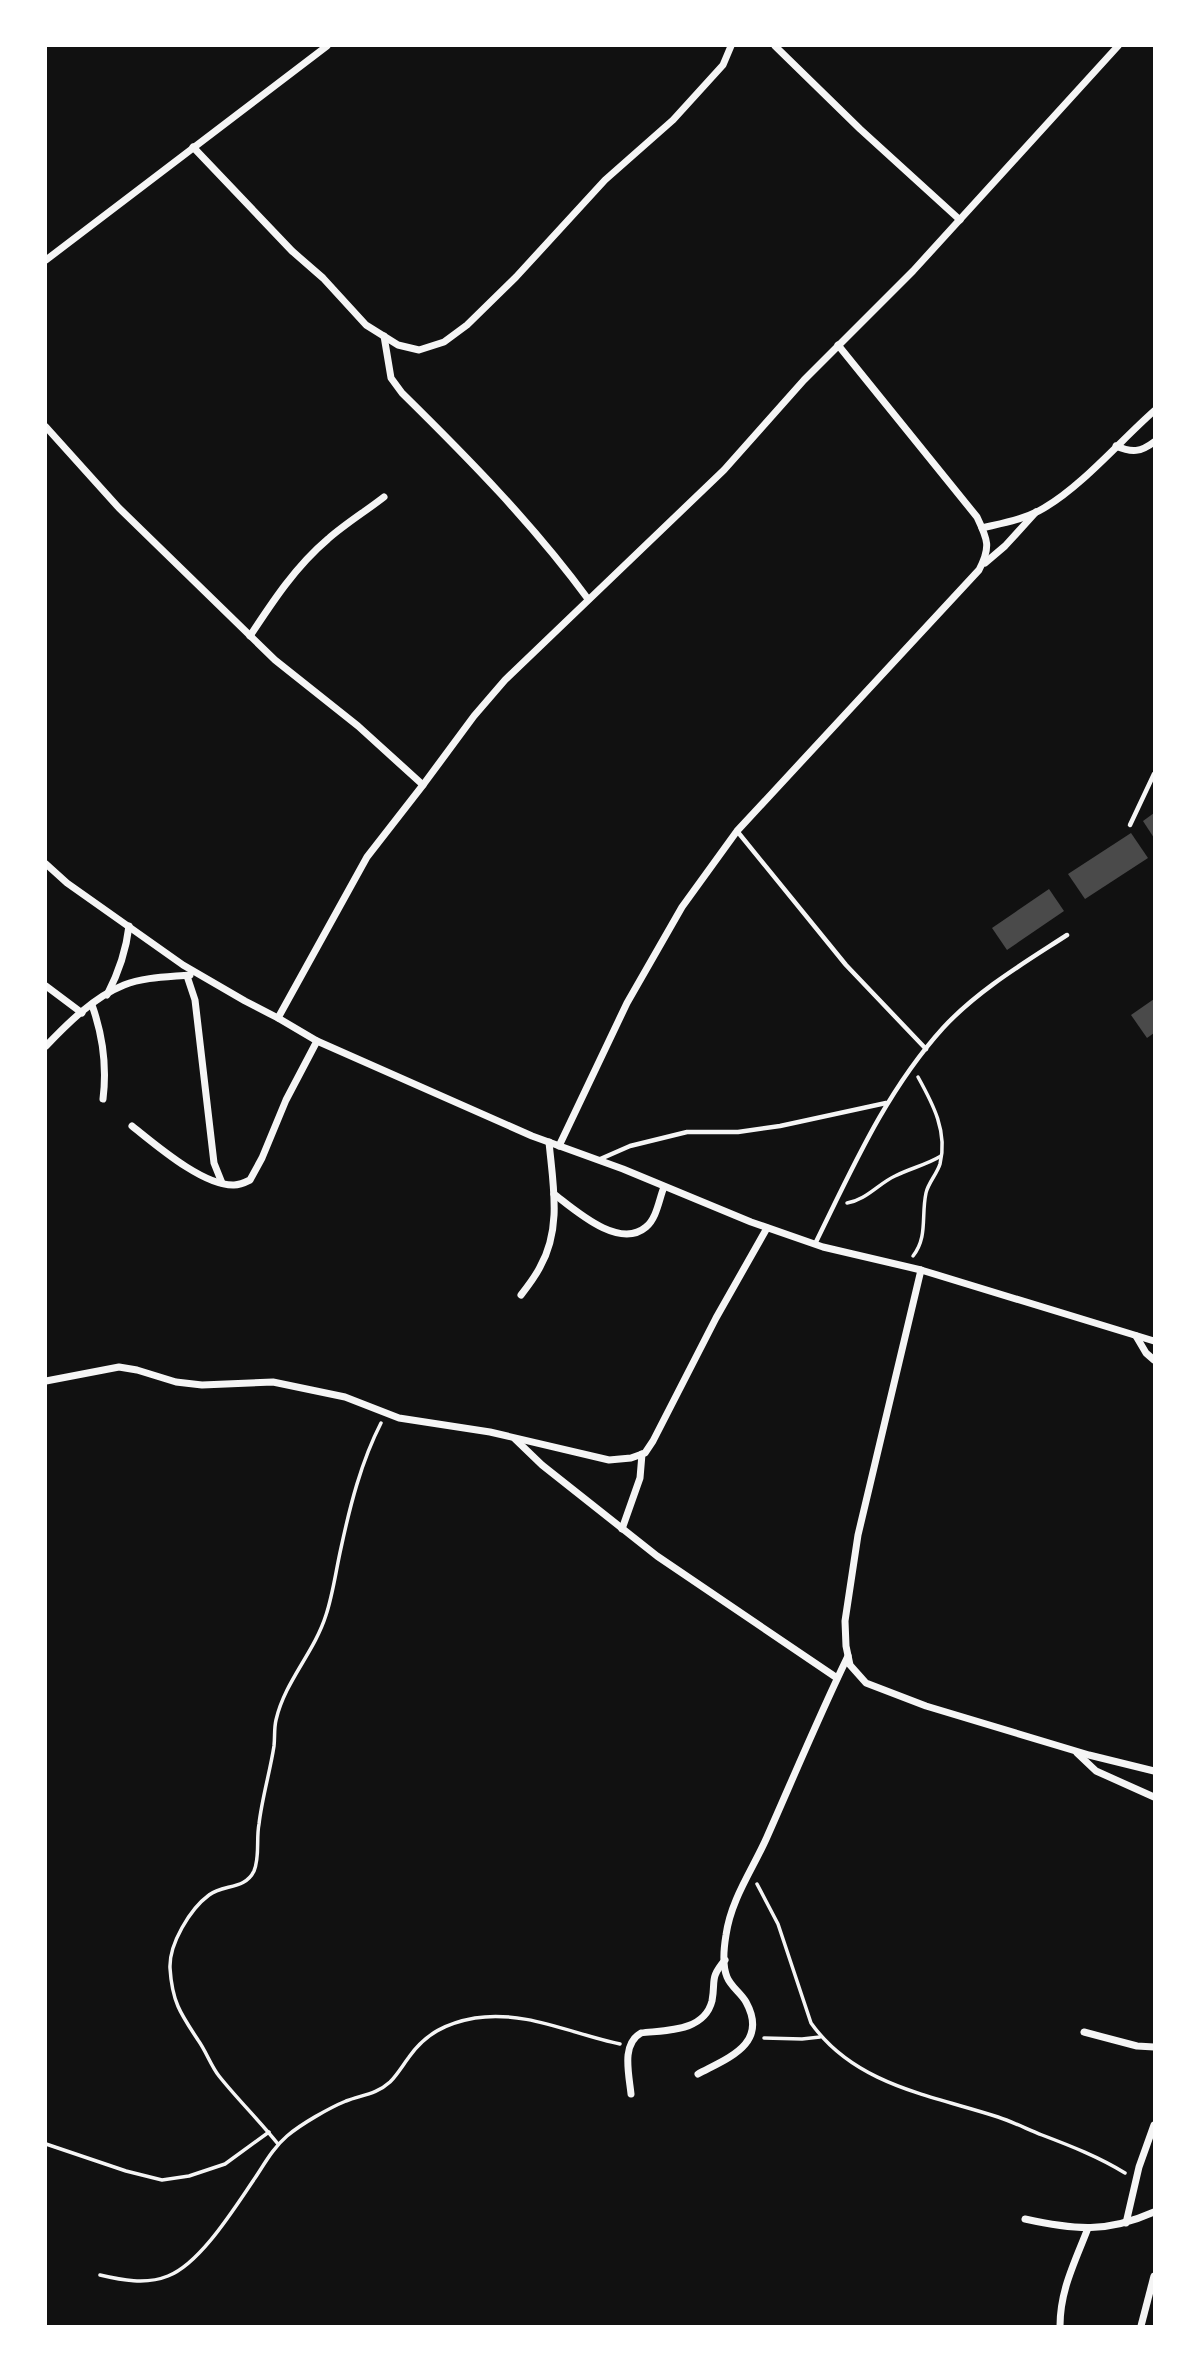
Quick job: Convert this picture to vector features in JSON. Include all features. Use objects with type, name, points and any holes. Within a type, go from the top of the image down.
[{"type":"street","points":[[46,260],[327,46]]},
{"type":"street","points":[[194,147],[366,325],[398,345],[419,349],[444,342],[467,325],[516,277],[606,180],[673,120],[723,65],[731,46]]},
{"type":"street","points":[[775,46],[860,129],[960,220]]},
{"type":"street","points":[[278,1018],[367,857],[474,716],[505,680],[724,470],[804,380],[913,271],[1118,46]]},
{"type":"street","points":[[384,336],[391,378],[402,393],[504,495],[559,559],[588,598]]},
{"type":"street","points":[[838,345],[977,517],[986,535],[988,552],[982,565]]},
{"type":"street","points":[[982,528],[1043,509],[1084,477],[1154,411]]},
{"type":"street","points":[[46,428],[119,508],[275,660],[358,726],[424,785]]},
{"type":"street","points":[[1116,446],[1136,451],[1144,450],[1154,442]]},
{"type":"street","points":[[250,636],[278,593],[302,565],[328,539],[384,497]]},
{"type":"street","points":[[559,1146],[634,991],[682,907],[737,831],[982,565],[1005,546],[1037,511]]},
{"type":"street","points":[[46,863],[67,883],[197,974],[317,1041],[549,1142],[767,1228],[815,1244],[921,1270],[1154,1341]]},
{"type":"street","points":[[107,996],[119,973],[129,926]]},
{"type":"street","points":[[46,1046],[92,1005],[124,985],[197,974]]},
{"type":"street","points":[[187,976],[195,1000],[214,1163],[222,1183]]},
{"type":"street","points":[[46,986],[82,1013]]},
{"type":"street","points":[[92,1005],[99,1023],[105,1061],[103,1099]]},
{"type":"street","points":[[132,1126],[184,1166],[222,1183],[235,1185],[250,1180],[257,1170],[286,1100],[317,1041]]},
{"type":"street","points":[[522,1295],[541,1266],[551,1240],[556,1212],[549,1142]]},
{"type":"street","points":[[554,1194],[608,1231],[634,1234],[646,1227],[653,1218],[664,1187]]},
{"type":"street","points":[[46,1381],[119,1367],[176,1382],[202,1385],[273,1382],[345,1397],[399,1418],[490,1432],[609,1460],[631,1458],[645,1452],[653,1441],[716,1318],[767,1228]]},
{"type":"street","points":[[921,1270],[858,1535],[845,1621],[849,1665],[866,1683],[926,1706],[1154,1771]]},
{"type":"street","points":[[1136,1336],[1146,1353],[1154,1360]]},
{"type":"street","points":[[513,1438],[542,1465],[622,1529],[720,1601],[773,1633],[837,1678]]},
{"type":"street","points":[[622,1529],[640,1478],[642,1454]]},
{"type":"street","points":[[698,2074],[744,2048],[751,2037],[753,2023],[746,2002],[727,1980],[724,1968],[726,1932],[739,1892],[848,1656]]},
{"type":"street","points":[[1073,1750],[1096,1771],[1154,1797]]},
{"type":"street","points":[[631,2094],[629,2046],[634,2037],[641,2033],[685,2028],[705,2014],[712,2000],[715,1972],[725,1959]]},
{"type":"street","points":[[1084,2032],[1137,2046],[1154,2047]]},
{"type":"street","points":[[1126,2223],[1144,2147],[1154,2125]]},
{"type":"street","points":[[1025,2219],[1056,2226],[1113,2227],[1154,2212]]},
{"type":"street","points":[[1060,2326],[1063,2292],[1088,2228]]},
{"type":"street","points":[[1154,2276],[1142,2325],[1154,2324]]},
{"type":"lane","points":[[1130,825],[1154,774]]},
{"type":"lane","points":[[737,831],[846,965],[926,1049]]},
{"type":"lane","points":[[815,1244],[894,1089],[926,1049],[944,1027],[994,982],[1067,935]]},
{"type":"lane","points":[[597,1160],[630,1146],[677,1134],[738,1132],[780,1126],[887,1103]]},
{"type":"path","points":[[905,1266],[920,1248],[925,1226],[926,1190],[942,1156],[942,1131],[933,1103],[912,1067]]},
{"type":"path","points":[[835,1203],[859,1200],[895,1176],[942,1156]]},
{"type":"path","points":[[278,2144],[218,2075],[199,2041],[183,2020],[174,1996],[169,1964],[180,1930],[194,1910],[210,1894],[240,1885],[248,1880],[254,1871],[258,1853],[258,1827],[274,1747],[276,1722],[284,1692],[317,1640],[327,1613],[341,1544],[363,1466],[386,1413]]},
{"type":"path","points":[[749,1871],[778,1924],[811,2023],[820,2037],[843,2057],[870,2075],[899,2088],[998,2117],[1108,2162],[1136,2179]]},
{"type":"path","points":[[100,2275],[124,2281],[169,2276],[199,2253],[222,2226],[278,2144],[288,2134],[345,2102],[372,2094],[390,2082],[424,2038],[438,2028],[498,2015],[522,2017],[629,2046]]},
{"type":"path","points":[[751,2037],[820,2037]]},
{"type":"path","points":[[46,2144],[126,2171],[163,2180],[189,2176],[225,2164],[269,2133]]},
{"type":"building","points":[[1154,813],[1154,838],[1143,821]]},
{"type":"building","points":[[1131,833],[1148,858],[1085,899],[1068,874]]},
{"type":"building","points":[[1049,889],[1064,911],[1007,950],[992,928]]},
{"type":"building","points":[[1154,999],[1154,1033],[1147,1038],[1131,1015]]}]
